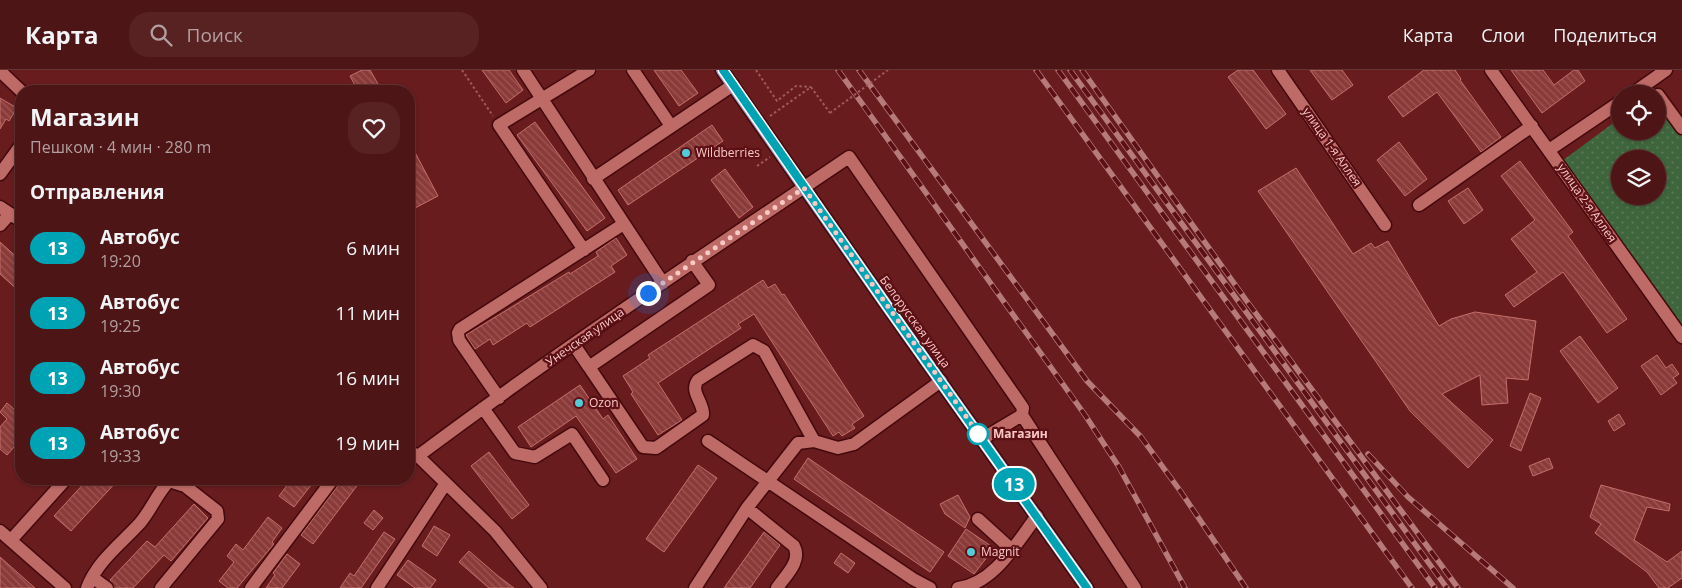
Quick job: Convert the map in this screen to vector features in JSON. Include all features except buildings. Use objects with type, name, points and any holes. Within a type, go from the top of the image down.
[{"type":"main road","name":"Белорусская улица","points":[[722,70],[1087,588]]},
{"type":"street","points":[[523,70],[662,283]]},
{"type":"street","points":[[633,70],[671,126]]},
{"type":"street","name":"улица 1-я Аллея","points":[[1278,70],[1385,225]]},
{"type":"street","name":"улица 2-я Аллея","points":[[1491,70],[1682,336]]},
{"type":"street","points":[[1644,85],[1666,70]]},
{"type":"street","points":[[0,71],[15,85]]},
{"type":"street","points":[[582,72],[499,125],[584,250]]},
{"type":"street","points":[[593,179],[733,85]]},
{"type":"street","points":[[1666,106],[1682,128]]},
{"type":"street","points":[[1549,150],[1611,108]]},
{"type":"street","points":[[1419,205],[1532,126]]},
{"type":"street","points":[[0,174],[15,153]]},
{"type":"street","name":"Унечская улица","points":[[415,453],[574,346],[692,261],[849,158],[1023,408],[1022,415]]},
{"type":"street","points":[[0,224],[5,210]]},
{"type":"street","points":[[499,398],[459,340],[458,333],[460,328],[622,224]]},
{"type":"street","points":[[589,367],[708,285],[692,261]]},
{"type":"street","points":[[574,346],[643,447],[648,449],[656,448],[703,415],[704,408],[695,392],[694,385],[698,380],[753,344],[759,346],[764,351],[814,441]]},
{"type":"street","points":[[695,588],[747,508],[798,443],[814,441],[838,448],[854,444],[941,382]]},
{"type":"street","points":[[483,408],[515,453],[535,457],[572,434],[603,480]]},
{"type":"street","points":[[982,439],[1022,415],[1135,588]]},
{"type":"street","points":[[708,441],[768,480],[910,584],[930,588]]},
{"type":"street","points":[[415,455],[495,531],[541,588]]},
{"type":"street","points":[[377,588],[446,483]]},
{"type":"street","points":[[11,540],[61,485]]},
{"type":"street","points":[[107,588],[89,583],[104,559],[141,521],[166,485]]},
{"type":"street","points":[[161,588],[218,519],[218,511],[182,485]]},
{"type":"street","points":[[251,588],[328,485]]},
{"type":"street","points":[[747,508],[794,546],[797,552],[796,560],[778,588]]},
{"type":"street","points":[[958,588],[966,587],[986,577],[1037,516]]},
{"type":"street","points":[[978,518],[1011,549]]},
{"type":"street","points":[[0,531],[64,588]]},
{"type":"path","points":[[462,70],[499,125]]},
{"type":"path","points":[[756,70],[777,101],[796,86],[811,86]]},
{"type":"path","points":[[811,86],[830,113],[888,70]]},
{"type":"path","points":[[771,122],[769,116],[811,86]]},
{"type":"path","points":[[756,166],[778,152]]},
{"type":"green space","points":[[1666,113],[1682,135],[1682,326],[1562,161],[1611,125],[1611,140],[1666,140]]},
{"type":"railway","points":[[838,70],[1085,415],[1119,467],[1185,588]]},
{"type":"railway","points":[[859,70],[1087,381],[1141,437],[1246,588]]},
{"type":"railway","points":[[1036,70],[1412,588]]},
{"type":"railway","points":[[1058,70],[1435,588]]},
{"type":"railway","points":[[1070,70],[1447,588]]},
{"type":"railway","points":[[1082,70],[1246,300],[1458,588]]},
{"type":"railway","points":[[1368,454],[1408,497],[1513,588]]},
{"type":"bus line","name":"13","points":[[723,70],[778,152],[1087,588]]},
{"type":"place","name":"Wildberries","points":[[686,153]]},
{"type":"place","name":"Ozon","points":[[579,403]]},
{"type":"place","name":"Магазин","points":[[978,434]]},
{"type":"place","name":"Magnit","points":[[971,552]]},
{"type":"route","points":[[648,293],[692,261],[804,188],[982,439],[978,434]]}]
